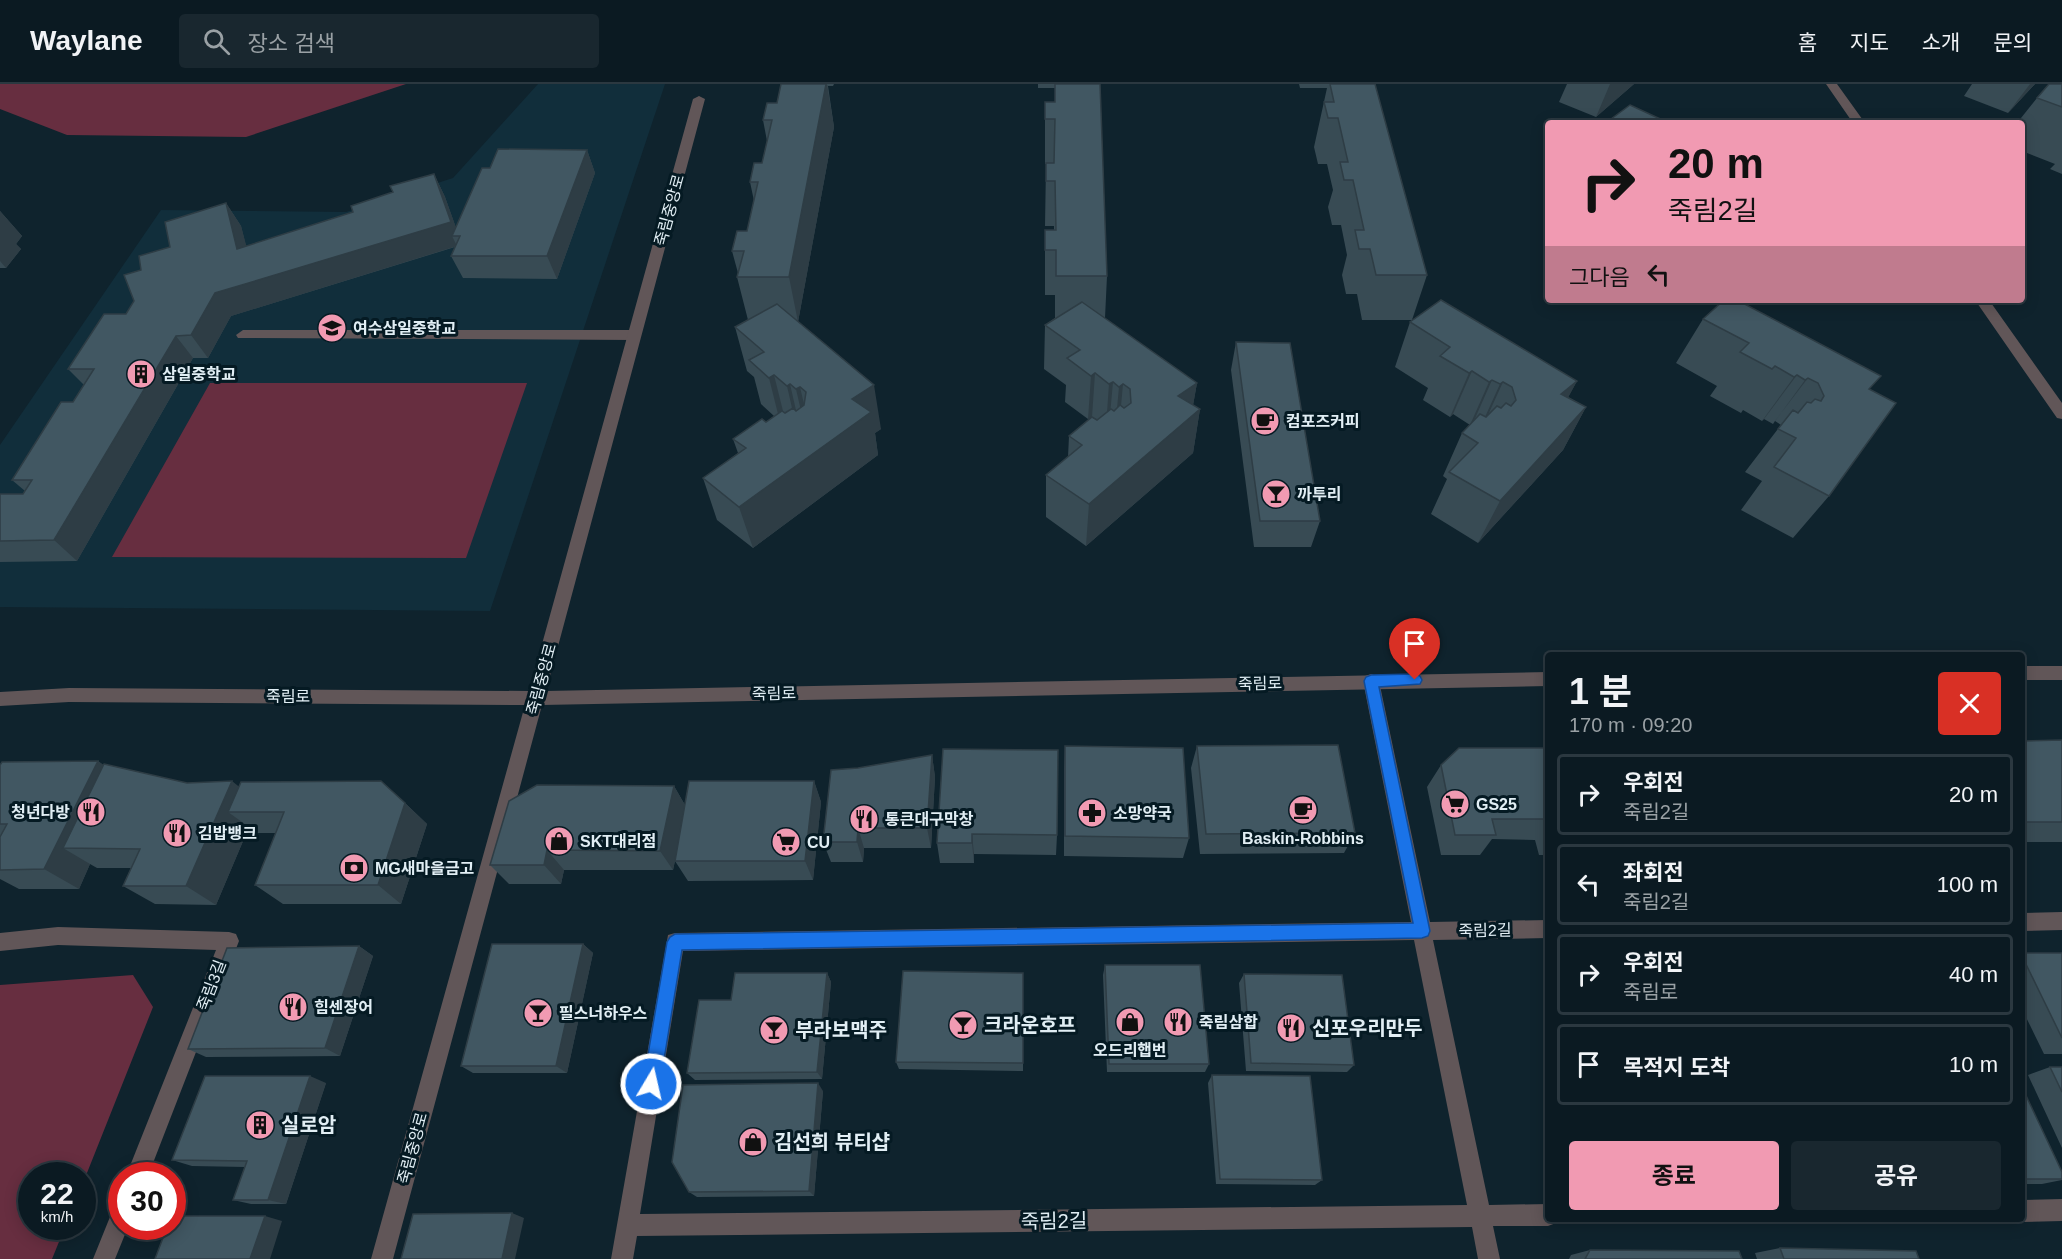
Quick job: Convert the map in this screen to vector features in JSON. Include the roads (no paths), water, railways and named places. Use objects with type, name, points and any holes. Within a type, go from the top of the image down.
[{"type":"street","points":[[1831,84],[1856,120]]},
{"type":"street","name":"죽림중앙로","points":[[382,1259],[699,99]]},
{"type":"street","points":[[1984,303],[2062,414]]},
{"type":"street","points":[[243,335],[634,335]]},
{"type":"street","points":[[2025,673],[2062,673]]},
{"type":"street","name":"죽림로","points":[[0,699],[69,695],[536,698],[1545,679]]},
{"type":"street","points":[[1371,681],[1489,1259]]},
{"type":"street","points":[[2025,922],[2062,921]]},
{"type":"street","name":"죽림2길","points":[[1545,929],[675,942],[627,1225],[1545,1215]]},
{"type":"street","name":"죽림3길","points":[[0,942],[58,936],[229,941],[142,1162]]},
{"type":"street","points":[[2025,1211],[2062,1210]]},
{"type":"street","points":[[622,1259],[627,1225]]},
{"type":"street","points":[[104,1259],[112,1240]]},
{"type":"place","name":"여수삼일중학교","points":[[332,328]]},
{"type":"place","name":"삼일중학교","points":[[141,374]]},
{"type":"place","name":"컴포즈커피","points":[[1265,421]]},
{"type":"place","name":"까투리","points":[[1276,494]]},
{"type":"place","name":"GS25","points":[[1455,804]]},
{"type":"place","name":"Baskin-Robbins","points":[[1303,810]]},
{"type":"place","name":"청년다방","points":[[91,812]]},
{"type":"place","name":"소망약국","points":[[1092,813]]},
{"type":"place","name":"통큰대구막창","points":[[864,819]]},
{"type":"place","name":"김밥뱅크","points":[[177,833]]},
{"type":"place","name":"SKT대리점","points":[[559,841]]},
{"type":"place","name":"CU","points":[[786,842]]},
{"type":"place","name":"MG새마을금고","points":[[354,868]]},
{"type":"place","name":"힘센장어","points":[[293,1007]]},
{"type":"place","name":"필스너하우스","points":[[538,1013]]},
{"type":"place","name":"오드리햅번","points":[[1130,1022]]},
{"type":"place","name":"죽림삼합","points":[[1178,1022]]},
{"type":"place","name":"크라운호프","points":[[963,1025]]},
{"type":"place","name":"신포우리만두","points":[[1291,1028]]},
{"type":"place","name":"부라보맥주","points":[[774,1030]]},
{"type":"place","name":"실로암","points":[[260,1125]]},
{"type":"place","name":"김선희 뷰티샵","points":[[753,1142]]}]
